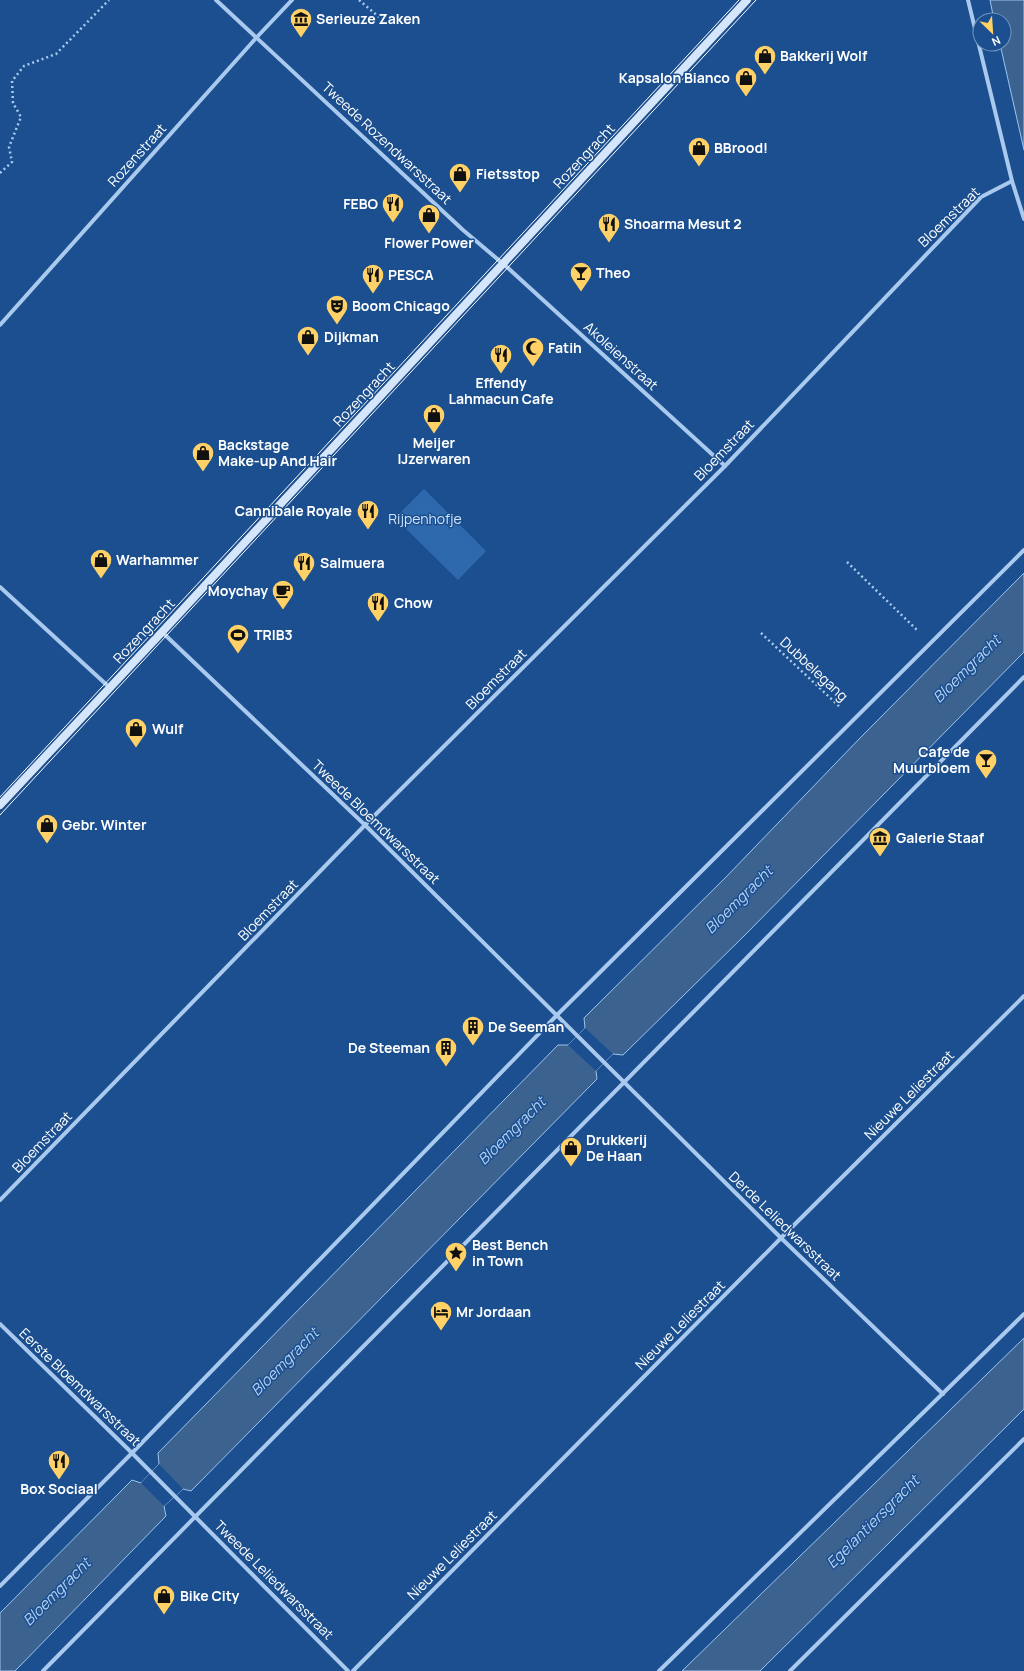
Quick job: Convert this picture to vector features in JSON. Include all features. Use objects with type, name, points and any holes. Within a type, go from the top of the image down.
[{"type":"street","name":"Tweede Rozendwarsstraat","points":[[216,0],[463,230],[503,264]]},
{"type":"street","name":"Rozenstraat","points":[[0,325],[257,37],[292,0]]},
{"type":"street","name":"Rozengracht","points":[[0,805],[747,0]]},
{"type":"street","points":[[968,0],[1012,181],[1024,219]]},
{"type":"street","name":"Bloemstraat","points":[[0,1200],[365,826],[725,466],[981,197],[1012,181]]},
{"type":"street","name":"Akoleienstraat","points":[[503,264],[725,466]]},
{"type":"street","points":[[0,1586],[132,1453],[557,1015],[1024,550]]},
{"type":"street","points":[[0,587],[109,687]]},
{"type":"street","name":"Tweede Bloemdwarsstraat","points":[[162,632],[365,826],[614,1072]]},
{"type":"street","points":[[43,1671],[625,1083],[1024,677]]},
{"type":"street","name":"Nieuwe Leliestraat","points":[[353,1671],[781,1238],[1024,996]]},
{"type":"street","name":"Derde Leliedwarsstraat","points":[[614,1072],[781,1238],[943,1394]]},
{"type":"street","points":[[658,1671],[1024,1314]]},
{"type":"street","name":"Eerste Bloemdwarsstraat","points":[[0,1324],[183,1505]]},
{"type":"street","points":[[790,1671],[1024,1439]]},
{"type":"street","name":"Tweede Leliedwarsstraat","points":[[183,1505],[348,1671]]},
{"type":"path","points":[[0,173],[12,162],[9,147],[22,117],[13,103],[12,81],[24,66],[56,54],[109,0]]},
{"type":"path","points":[[359,0],[379,17]]},
{"type":"path","points":[[847,562],[930,642]]},
{"type":"path","name":"Dubbelegang","points":[[761,633],[853,719]]},
{"type":"green space","name":"Rijpenhofje","points":[[424,489],[486,551],[458,580],[395,518]]},
{"type":"water","points":[[990,0],[1024,0],[1024,150],[1002,52],[1012,52],[1012,12],[992,12]]},
{"type":"water","name":"Bloemgracht","points":[[1024,573],[1024,652],[744,936],[623,1055],[613,1054],[596,1071],[597,1079],[191,1491],[183,1489],[164,1506],[166,1516],[15,1671],[0,1671],[0,1613],[132,1480],[141,1483],[159,1464],[158,1453],[558,1045],[568,1045],[585,1028],[584,1018],[727,876],[861,737]]},
{"type":"water","name":"Egelantiersgracht","points":[[1024,1338],[1024,1409],[760,1671],[682,1671]]},
{"type":"pier","points":[[585,1028],[613,1054],[596,1071],[568,1045]]},
{"type":"pier","points":[[159,1464],[183,1489],[164,1506],[141,1483]]},
{"type":"tram line","points":[[0,797],[739,0]]},
{"type":"tram line","points":[[0,815],[756,0]]},
{"type":"place","name":"Serieuze Zaken","points":[[301,38]]},
{"type":"place","name":"Bakkerij Wolf","points":[[765,76]]},
{"type":"place","name":"Kapsalon Bianco","points":[[746,98]]},
{"type":"place","name":"BBrood!","points":[[699,168]]},
{"type":"place","name":"Fietsstop","points":[[460,194]]},
{"type":"place","name":"FEBO","points":[[393,224]]},
{"type":"place","name":"Flower Power","points":[[429,234]]},
{"type":"place","name":"Shoarma Mesut 2","points":[[609,244]]},
{"type":"place","name":"Theo","points":[[581,292]]},
{"type":"place","name":"PESCA","points":[[373,294]]},
{"type":"place","name":"Boom Chicago","points":[[337,326]]},
{"type":"place","name":"Dijkman","points":[[308,356]]},
{"type":"place","name":"Fatih","points":[[533,368]]},
{"type":"place","name":"Effendy Lahmacun Cafe","points":[[501,374]]},
{"type":"place","name":"Meijer IJzerwaren","points":[[434,434]]},
{"type":"place","name":"Backstage Make-up And Hair","points":[[203,472]]},
{"type":"place","name":"Cannibale Royale","points":[[368,530]]},
{"type":"place","name":"Warhammer","points":[[101,580]]},
{"type":"place","name":"Salmuera","points":[[304,582]]},
{"type":"place","name":"Moychay","points":[[283,610]]},
{"type":"place","name":"Chow","points":[[378,622]]},
{"type":"place","name":"TRIB3","points":[[238,654]]},
{"type":"place","name":"Wulf","points":[[136,748]]},
{"type":"place","name":"Cafe de Muurbloem","points":[[986,780]]},
{"type":"place","name":"Gebr. Winter","points":[[47,844]]},
{"type":"place","name":"Galerie Staaf","points":[[880,858]]},
{"type":"place","name":"De Seeman","points":[[473,1046]]},
{"type":"place","name":"De Steeman","points":[[446,1068]]},
{"type":"place","name":"Drukkerij De Haan","points":[[571,1168]]},
{"type":"place","name":"Best Bench in Town","points":[[456,1272]]},
{"type":"place","name":"Mr Jordaan","points":[[441,1332]]},
{"type":"place","name":"Box Sociaal","points":[[59,1480]]},
{"type":"place","name":"Bike City","points":[[164,1616]]}]
